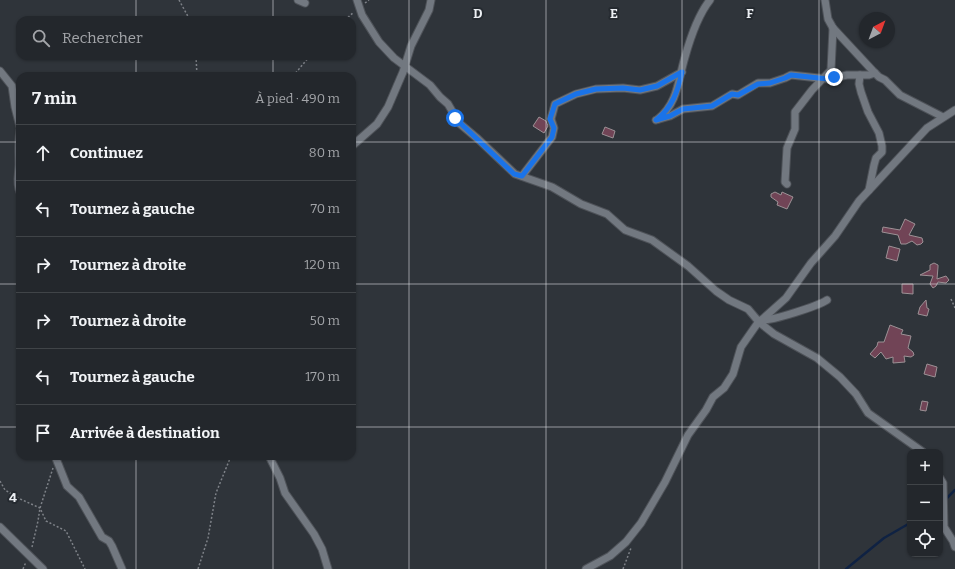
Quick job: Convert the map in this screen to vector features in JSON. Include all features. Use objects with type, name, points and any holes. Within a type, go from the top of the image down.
[{"type":"street","points":[[298,0],[305,3]]},
{"type":"street","points":[[356,0],[362,15],[378,42],[394,58],[430,85],[448,104],[459,123],[478,138],[514,174],[552,187],[581,204],[607,214],[625,230],[652,240],[688,266],[716,291],[729,300],[748,309],[782,339],[817,358],[856,394],[868,413],[919,449]]},
{"type":"street","points":[[356,143],[366,136],[370,129],[377,124],[394,95],[411,46],[429,10],[431,0]]},
{"type":"street","points":[[710,0],[694,28],[676,95],[663,115],[656,120],[670,116],[683,109],[712,106],[732,94],[738,95],[758,84],[770,83],[791,75],[824,79],[847,75],[869,75],[875,73]]},
{"type":"street","points":[[824,0],[828,19],[833,28],[875,73],[886,80],[900,95],[943,117]]},
{"type":"street","points":[[787,184],[785,182],[787,148],[794,129],[795,112],[812,90],[831,70],[833,28]]},
{"type":"street","points":[[0,71],[12,86],[16,111]]},
{"type":"street","points":[[522,176],[552,137],[554,128],[550,119],[555,104],[576,94],[596,89],[623,88],[640,90],[657,86],[682,72]]},
{"type":"street","points":[[860,75],[859,84],[861,92],[868,112],[879,133],[882,146],[882,152],[876,158],[869,190]]},
{"type":"street","points":[[586,569],[610,556],[626,542],[641,523],[665,482],[688,435],[706,410],[713,397],[724,388],[733,374],[741,347],[760,321],[786,298],[811,263],[835,236],[859,201],[869,190],[927,128],[955,110]]},
{"type":"street","points":[[760,321],[780,317],[827,300]]},
{"type":"street","points":[[57,460],[67,486],[79,497],[102,537],[109,541],[122,569]]},
{"type":"street","points":[[271,460],[280,478],[285,493],[314,534],[328,569]]},
{"type":"street","points":[[943,483],[944,527],[955,547]]},
{"type":"street","points":[[0,527],[43,569]]},
{"type":"path","points":[[179,0],[188,16]]},
{"type":"path","points":[[196,60],[197,72]]},
{"type":"path","points":[[296,72],[307,60]]},
{"type":"path","points":[[951,299],[955,308]]},
{"type":"path","points":[[22,569],[30,556],[40,508],[55,460]]},
{"type":"path","points":[[198,569],[208,538],[216,493],[229,460]]},
{"type":"path","points":[[0,481],[5,490],[40,508],[46,521],[66,531],[85,569]]},
{"type":"path","points":[[623,569],[631,546]]},
{"type":"building","points":[[539,117],[546,121],[548,126],[544,133],[533,126]]},
{"type":"building","points":[[605,127],[615,131],[613,138],[602,134]]},
{"type":"building","points":[[775,192],[781,195],[782,192],[793,197],[787,209],[777,205],[778,202],[771,197],[771,194]]},
{"type":"building","points":[[905,219],[915,224],[909,235],[922,238],[923,242],[921,244],[917,245],[912,241],[906,244],[901,244],[898,235],[882,232],[883,227],[900,230]]},
{"type":"building","points":[[889,246],[900,249],[897,261],[886,258]]},
{"type":"building","points":[[934,263],[938,265],[937,279],[946,276],[949,280],[946,283],[938,282],[933,288],[930,284],[933,276],[920,275],[930,270],[930,265]]},
{"type":"building","points":[[902,284],[913,284],[913,294],[902,293]]},
{"type":"building","points":[[926,300],[927,308],[929,309],[927,316],[918,314],[920,307]]},
{"type":"building","points":[[890,325],[903,330],[901,334],[911,336],[908,348],[914,355],[911,357],[904,356],[905,362],[893,363],[893,357],[886,359],[881,352],[875,358],[870,354],[877,346],[878,342],[884,342]]},
{"type":"building","points":[[927,364],[937,367],[935,377],[924,374]]},
{"type":"building","points":[[922,401],[928,402],[926,411],[920,410]]},
{"type":"waterway","points":[[945,500],[955,490]]},
{"type":"waterway","points":[[846,569],[884,538],[907,525]]},
{"type":"route","points":[[455,118],[478,138],[514,174],[522,176],[552,137],[554,128],[550,119],[555,104],[576,94],[596,89],[623,88],[640,90],[657,86],[682,72],[676,95],[663,115],[656,120],[670,116],[683,109],[712,106],[732,94],[738,95],[758,84],[770,83],[791,75],[828,79],[834,77]]}]
